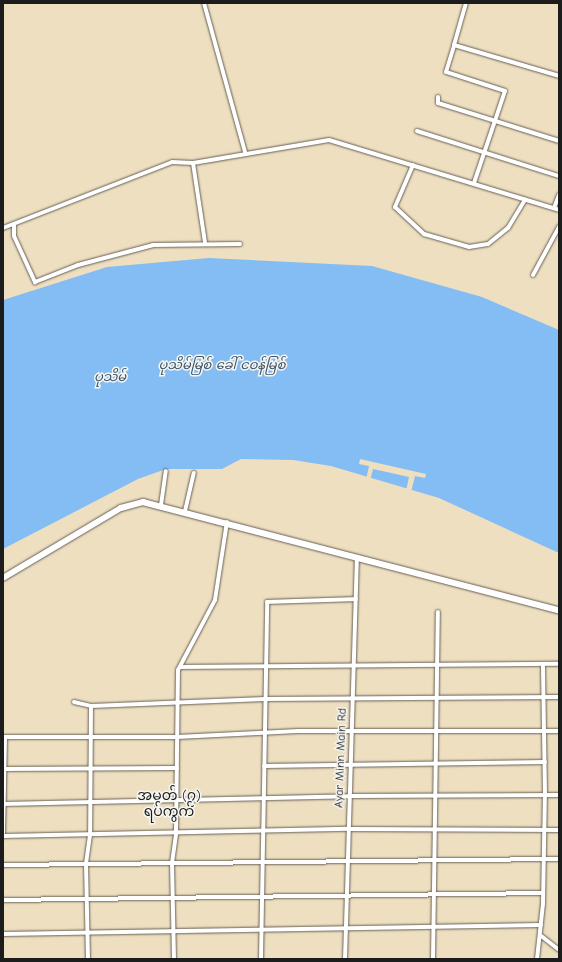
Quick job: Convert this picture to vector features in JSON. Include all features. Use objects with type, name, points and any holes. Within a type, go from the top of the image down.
[{"type":"street","points":[[204,3],[245,152]]},
{"type":"street","points":[[466,3],[446,72],[505,91],[474,183]]},
{"type":"street","points":[[454,45],[559,76]]},
{"type":"street","points":[[438,97],[438,103],[559,141]]},
{"type":"street","points":[[418,131],[559,176]]},
{"type":"street","points":[[3,228],[172,162],[192,163],[245,152],[338,140],[559,210]]},
{"type":"street","points":[[192,163],[205,242]]},
{"type":"street","points":[[413,165],[395,207],[424,234],[469,248],[488,244],[508,228],[525,200]]},
{"type":"street","points":[[554,208],[559,195]]},
{"type":"street","points":[[14,224],[16,242],[35,282],[78,265],[153,245],[205,242],[240,244]]},
{"type":"street","points":[[533,275],[559,227]]},
{"type":"street","points":[[161,504],[166,471]]},
{"type":"street","points":[[185,511],[194,473]]},
{"type":"street","points":[[3,578],[121,508],[143,502],[161,504],[559,610]]},
{"type":"street","points":[[174,959],[175,898],[172,863],[176,833],[177,737],[180,667],[216,600],[227,522]]},
{"type":"street","name":"Ayar Minn Main Rd","points":[[345,959],[357,557]]},
{"type":"street","points":[[261,959],[267,602],[356,599]]},
{"type":"street","points":[[433,959],[438,612]]},
{"type":"street","points":[[537,959],[543,894],[546,731],[543,664]]},
{"type":"street","points":[[180,667],[265,669],[559,664]]},
{"type":"street","points":[[74,702],[92,706],[265,699],[559,697]]},
{"type":"street","points":[[88,959],[89,899],[86,864],[90,835],[92,706]]},
{"type":"street","points":[[3,833],[4,737],[177,737],[264,732],[352,731],[436,733],[559,731]]},
{"type":"street","points":[[264,766],[545,762]]},
{"type":"street","points":[[4,769],[92,767],[177,768]]},
{"type":"street","points":[[4,804],[91,804],[264,797],[559,795]]},
{"type":"street","points":[[3,836],[263,833],[349,829],[435,828],[559,830]]},
{"type":"street","points":[[3,865],[559,859]]},
{"type":"street","points":[[3,900],[543,894]]},
{"type":"street","points":[[3,934],[89,931],[434,928],[541,925]]},
{"type":"street","points":[[540,935],[559,950]]},
{"type":"water","name":"ပုသိမ်","points":[[209,258],[372,266],[482,297],[559,330],[559,553],[439,498],[331,466],[293,460],[241,459],[222,469],[166,469],[138,479],[3,549],[3,300],[107,267]]},
{"type":"pier","points":[[360,459],[426,474],[425,478],[415,476],[411,492],[406,491],[409,477],[373,469],[370,481],[366,480],[369,466],[359,464]]},
{"type":"district","name":"အမှတ် (၇) ရပ်ကွက်","points":[[169,804]]},
{"type":"water label","name":"ပုသိမ်မြစ် ခေါ် ငဝန်မြစ်","points":[[222,365]]}]
